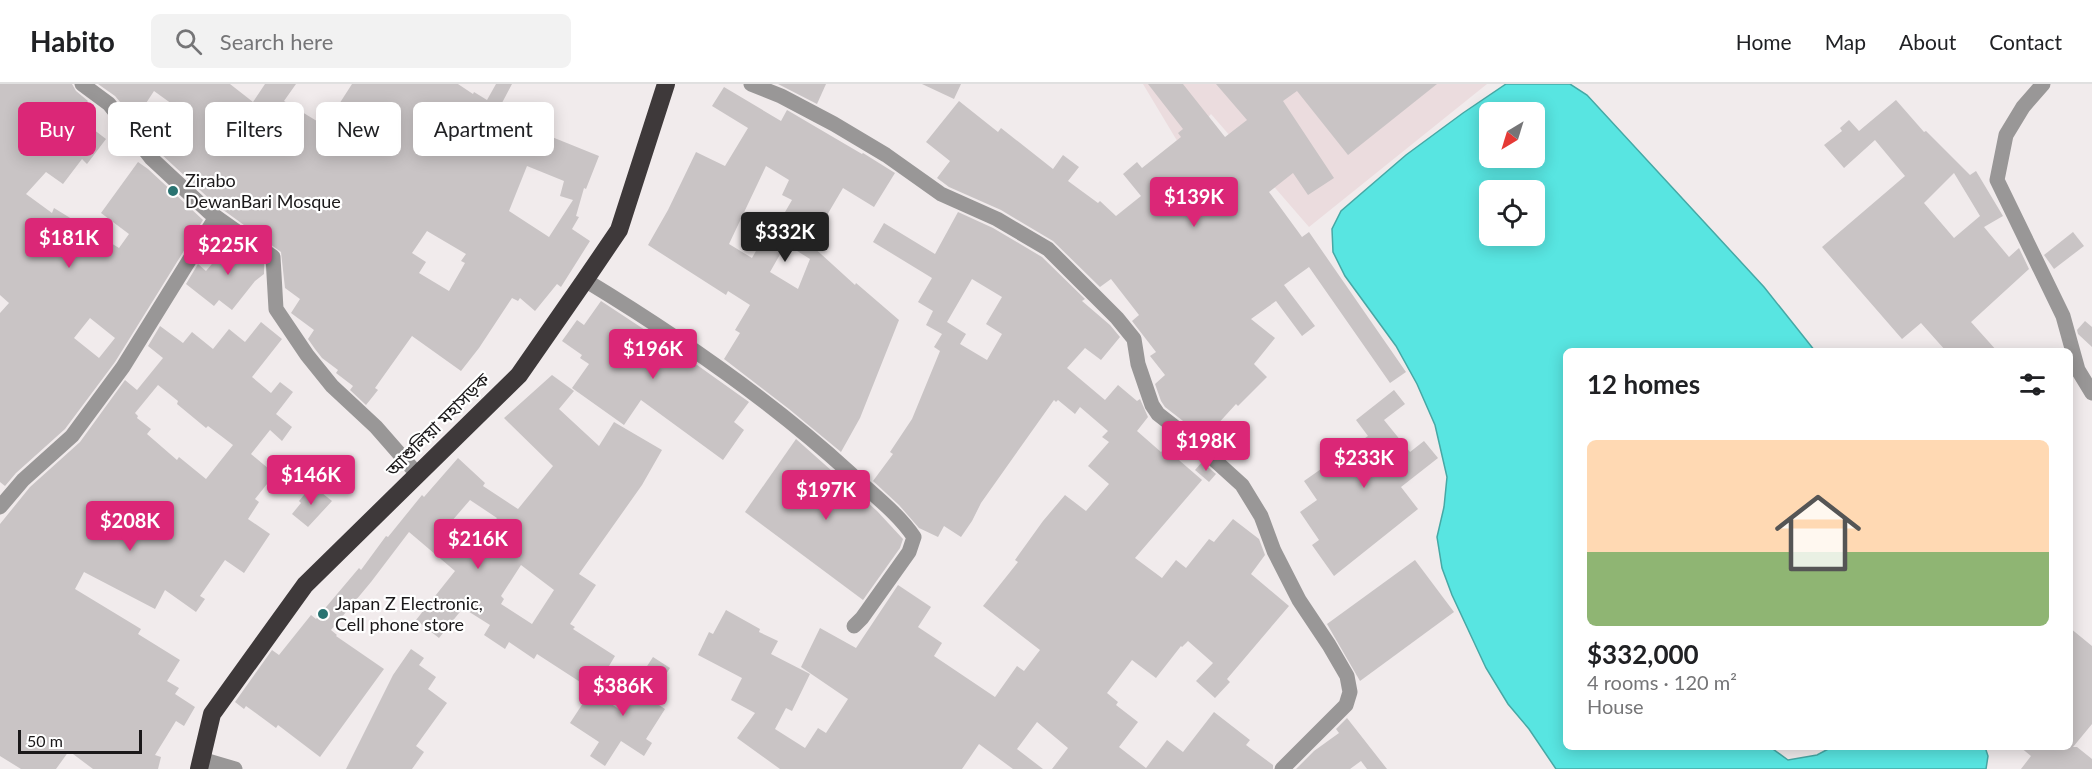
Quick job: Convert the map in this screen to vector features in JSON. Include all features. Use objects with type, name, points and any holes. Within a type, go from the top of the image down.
[{"type":"highway","name":"আশুলিয়া মহাসড়ক","points":[[200,764],[212,714],[305,585],[519,375],[585,280],[619,230],[666,84]]},
{"type":"street","points":[[82,84],[109,104],[151,158],[216,217],[273,257],[276,309],[307,355],[332,386],[376,427],[418,475]]},
{"type":"street","points":[[751,84],[781,96],[834,124],[886,155],[941,194],[997,219],[1048,249],[1134,339],[1138,364],[1152,405],[1158,414],[1242,485],[1261,516],[1274,551],[1299,600],[1347,676],[1350,692],[1346,705],[1282,769]]},
{"type":"street","points":[[2043,84],[2023,107],[2006,135],[1997,180],[2063,316],[2072,348]]},
{"type":"street","points":[[2,503],[23,480],[72,436],[123,368],[216,217]]},
{"type":"street","points":[[585,280],[648,319],[749,389],[826,451],[904,523],[914,537],[909,552],[855,626]]},
{"type":"street","points":[[2073,352],[2078,370],[2092,393]]},
{"type":"street","points":[[200,764],[235,769]]},
{"type":"shaded area","points":[[1143,84],[1487,84],[1309,227],[1211,114],[1182,149]]},
{"type":"water","points":[[1506,84],[1570,84],[1587,95],[1764,287],[1813,348],[1563,348],[1563,750],[1774,750],[1788,760],[1817,755],[1826,750],[1986,750],[1988,756],[1986,769],[1556,769],[1529,729],[1508,704],[1486,668],[1452,595],[1442,568],[1437,537],[1444,507],[1447,477],[1435,425],[1417,384],[1396,346],[1345,276],[1333,252],[1332,229],[1341,211],[1406,155],[1479,102],[1479,168],[1545,168],[1545,102],[1479,102]]},
{"type":"building","points":[[0,84],[72,84],[87,102],[18,102],[18,156],[93,156],[87,164],[82,159],[63,184],[46,172],[26,194],[52,213],[54,208],[119,248],[129,234],[101,213],[138,162],[203,220],[115,362],[65,429],[16,473],[5,486],[0,482],[0,313],[9,303],[0,295]],"holes":[[[90,318],[115,338],[99,358],[74,338]]]},
{"type":"building","points":[[98,84],[230,84],[253,102],[205,102],[205,156],[304,156],[304,113],[316,121],[316,156],[401,156],[401,102],[340,102],[352,84],[458,84],[487,100],[496,84],[512,84],[502,102],[413,102],[413,156],[554,156],[554,138],[599,156],[586,189],[584,188],[576,216],[579,217],[572,229],[590,241],[561,287],[557,284],[535,311],[520,298],[518,301],[512,298],[461,371],[412,336],[375,388],[378,390],[366,405],[350,390],[353,386],[336,373],[338,370],[322,358],[308,339],[314,330],[291,313],[300,299],[285,288],[281,252],[215,204],[163,156],[193,156],[193,102],[169,102],[154,91],[147,102],[120,102]],"holes":[[[527,166],[564,181],[560,196],[573,200],[549,237],[509,211]],[[427,231],[466,254],[461,261],[465,263],[449,291],[419,273],[426,262],[412,253]]]},
{"type":"building","points":[[265,84],[296,84],[284,101],[286,102],[253,102]]},
{"type":"building","points":[[778,84],[826,84],[817,104]]},
{"type":"building","points":[[922,84],[961,84],[954,99]]},
{"type":"building","points":[[1148,84],[1183,84],[1225,137],[1247,120],[1216,84],[1437,84],[1348,155],[1297,91],[1283,101],[1334,178],[1308,195],[1293,173],[1269,192],[1302,237],[1309,232],[1406,372],[1390,383],[1309,267],[1284,285],[1315,326],[1302,336],[1276,301],[1251,319],[1275,338],[1254,364],[1267,377],[1238,406],[1236,404],[1205,438],[1165,407],[1161,401],[1155,384],[1165,375],[1150,356],[1156,352],[1132,321],[1139,315],[1111,279],[1100,287],[1053,241],[1001,210],[949,187],[937,178],[950,161],[926,142],[959,101],[998,132],[1001,128],[1053,169],[1063,155],[1079,167],[1068,181],[1098,203],[1100,201],[1116,216],[1141,196],[1123,174],[1137,162],[1142,168],[1181,137],[1178,133],[1183,129]]},
{"type":"building","points":[[724,87],[781,121],[787,110],[895,173],[874,207],[843,188],[810,244],[855,285],[856,283],[899,320],[860,418],[841,452],[724,359],[740,333],[735,330],[750,305],[728,291],[726,295],[648,245],[696,152],[725,166],[748,128],[712,106]],"holes":[[[766,166],[789,180],[782,195],[792,200],[770,238],[765,235],[752,258],[729,244]],[[786,244],[810,259],[798,289],[770,272]]]},
{"type":"building","points":[[1896,100],[1924,132],[1926,131],[1970,175],[1976,171],[2003,216],[1984,227],[2009,257],[2019,248],[2029,269],[1971,322],[1994,348],[1943,348],[1921,323],[1902,339],[1822,247],[1905,176],[1875,140],[1844,168],[1824,145],[1842,131],[1840,128],[1849,120],[1859,131]],"holes":[[[1954,173],[1980,216],[1954,238],[1924,203]]]},
{"type":"building","points":[[96,131],[106,139],[96,152]]},
{"type":"building","points":[[958,212],[993,228],[1042,257],[1085,299],[1082,301],[1110,325],[1120,337],[1101,360],[1085,348],[1067,368],[1105,400],[1118,385],[1137,401],[1140,399],[1148,417],[1137,431],[1161,452],[1165,448],[1202,480],[1135,558],[1162,578],[1176,560],[1186,568],[1209,539],[1214,542],[1233,519],[1259,539],[1265,555],[1251,574],[1289,606],[1227,679],[1230,682],[1215,698],[1196,681],[1213,663],[1188,641],[1181,646],[1156,678],[1132,660],[1107,693],[1118,702],[1116,705],[1138,722],[1119,747],[1146,768],[1167,740],[1183,752],[1214,712],[1250,740],[1246,745],[1273,765],[1273,769],[1052,769],[1068,748],[1037,722],[1017,749],[1043,769],[1013,769],[979,744],[962,769],[780,769],[737,738],[755,713],[731,700],[742,678],[698,655],[709,632],[713,634],[726,610],[760,629],[759,632],[778,641],[771,654],[810,674],[792,711],[786,708],[775,729],[805,748],[818,728],[826,733],[848,699],[801,667],[820,628],[856,648],[898,585],[931,607],[918,627],[942,643],[934,656],[995,697],[1017,666],[1024,671],[1040,650],[983,606],[1018,562],[1015,560],[1043,521],[1065,495],[1086,511],[1109,484],[1088,466],[1109,442],[1102,437],[1108,431],[1080,407],[1075,414],[1058,400],[1056,402],[1054,400],[981,503],[961,537],[944,526],[938,537],[919,528],[873,481],[893,454],[890,452],[912,419],[940,351],[934,347],[942,334],[926,325],[933,311],[918,302],[932,278],[873,242],[884,223],[935,254]],"holes":[[[972,279],[1002,297],[986,324],[1002,334],[987,360],[960,344],[966,334],[947,322]]]},
{"type":"building","points":[[2073,232],[2084,246],[2054,269],[2044,255]]},
{"type":"building","points":[[232,240],[264,262],[264,274],[255,281],[232,310],[219,300],[214,306],[186,284],[198,264],[206,271]]},
{"type":"building","points":[[601,301],[749,402],[734,422],[744,430],[723,460],[641,400],[624,425],[572,388],[589,364],[580,358],[582,355],[562,341],[577,320],[584,325]]},
{"type":"building","points":[[2085,321],[2092,327],[2092,347],[2078,334],[2077,330]]},
{"type":"building","points":[[261,322],[282,339],[252,377],[271,393],[280,382],[293,392],[276,414],[292,427],[282,441],[270,430],[251,454],[275,474],[255,499],[259,502],[248,519],[270,534],[244,573],[225,560],[200,596],[205,599],[196,612],[165,590],[155,609],[84,572],[75,589],[141,629],[138,634],[180,660],[167,681],[179,688],[175,694],[195,707],[184,726],[176,721],[155,755],[161,757],[158,769],[93,769],[69,751],[56,769],[21,769],[0,756],[0,524],[30,487],[80,442],[125,380],[137,390],[163,358],[148,346],[160,326],[183,343],[192,332],[213,349],[229,329],[245,342]],"holes":[[[158,385],[178,401],[177,404],[206,428],[208,426],[233,445],[206,479],[179,457],[177,460],[147,434],[151,429],[137,418],[135,413]]]},
{"type":"building","points":[[552,375],[574,391],[559,409],[599,446],[614,422],[662,450],[642,485],[579,574],[596,585],[570,624],[575,627],[573,629],[615,656],[594,691],[537,654],[534,659],[509,642],[505,649],[484,635],[490,625],[463,608],[439,638],[416,620],[455,571],[409,532],[331,630],[336,636],[384,669],[320,757],[278,725],[276,728],[246,706],[244,709],[235,702],[272,650],[279,655],[311,615],[316,619],[359,568],[361,570],[386,536],[388,537],[422,495],[424,497],[458,458],[485,483],[483,486],[518,509],[553,466],[504,418]],"holes":[[[470,500],[497,518],[477,543],[451,522]],[[521,565],[554,590],[532,624],[501,604],[504,599],[501,596]]]},
{"type":"building","points":[[1394,390],[1405,404],[1384,420],[1410,452],[1424,441],[1438,458],[1401,487],[1418,509],[1334,576],[1312,545],[1319,540],[1300,512],[1317,500],[1304,481],[1368,436],[1356,420]]},
{"type":"building","points":[[796,439],[877,511],[903,539],[900,548],[863,600],[745,512]]},
{"type":"building","points":[[1202,462],[1216,474],[1209,482],[1195,470]]},
{"type":"building","points":[[312,485],[332,501],[308,527],[292,514]]},
{"type":"building","points":[[1415,560],[1454,612],[1360,681],[1327,624]]},
{"type":"building","points":[[2073,630],[2092,646],[2092,724],[2073,747]]},
{"type":"building","points":[[411,649],[424,658],[419,665],[436,677],[428,689],[447,703],[416,746],[424,752],[412,769],[346,769],[393,675]]},
{"type":"building","points":[[653,657],[670,668],[650,699],[665,709],[646,739],[652,743],[644,756],[621,741],[605,766],[590,756],[599,742],[570,723],[591,691],[622,711],[641,682],[638,680]]},
{"type":"building","points":[[1347,718],[1387,769],[1367,769],[1361,761],[1350,769],[1296,769],[1314,751],[1339,733],[1336,729]]},
{"type":"building","points":[[2073,747],[2077,747],[2092,759],[2092,769],[2021,769],[2031,756],[2024,750],[2073,750]]},
{"type":"place","name":"Zirabo DewanBari Mosque","points":[[173,191]]},
{"type":"place","name":"Japan Z Electronic, Cell phone store","points":[[323,614]]}]
